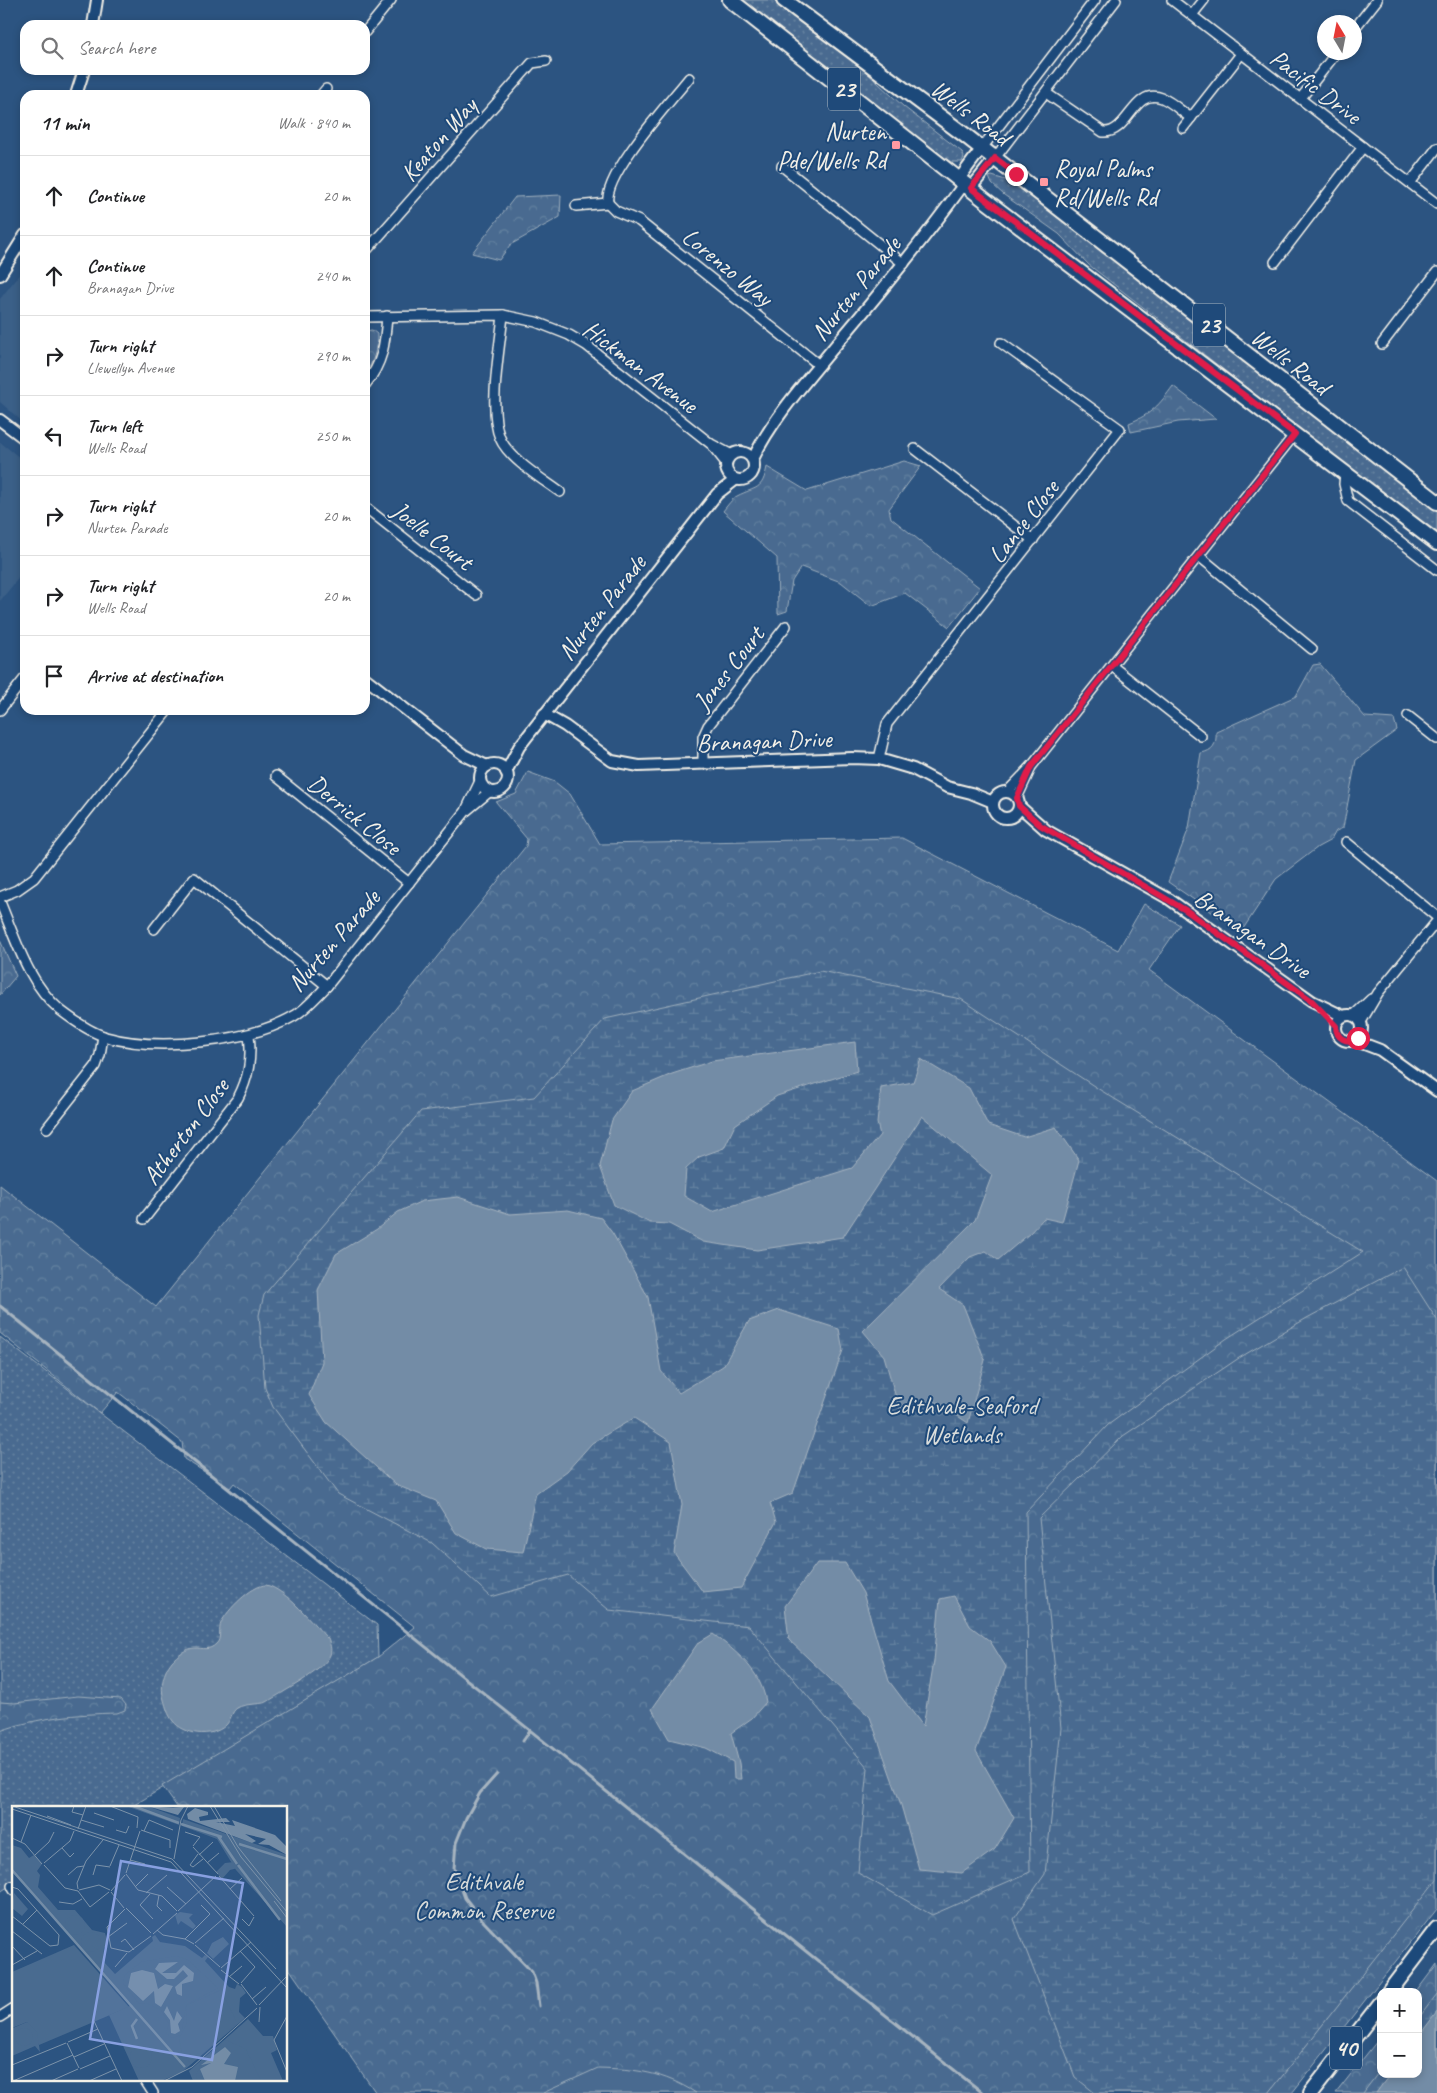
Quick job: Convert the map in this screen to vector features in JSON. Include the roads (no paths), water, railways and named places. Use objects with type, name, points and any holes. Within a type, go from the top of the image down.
[{"type":"main road","name":"23","points":[[730,0],[964,185],[1437,543]]},
{"type":"main road","name":"Wells Road","points":[[784,0],[982,148],[1437,502]]},
{"type":"main road","points":[[1392,1988],[1437,1930]]},
{"type":"main road","name":"40","points":[[1311,2093],[1377,2008]]},
{"type":"street","points":[[94,20],[97,0]]},
{"type":"street","points":[[370,26],[391,0]]},
{"type":"street","points":[[982,148],[1095,0]]},
{"type":"street","points":[[995,158],[1116,0]]},
{"type":"street","name":"Pacific Drive","points":[[1172,0],[1437,204]]},
{"type":"street","points":[[1192,15],[1204,0]]},
{"type":"street","points":[[1362,19],[1377,0]]},
{"type":"street","points":[[1067,36],[1081,48]]},
{"type":"street","points":[[1183,128],[1241,54]]},
{"type":"street","points":[[1301,98],[1331,60]]},
{"type":"street","name":"Keaton Way","points":[[370,246],[532,63],[546,61]]},
{"type":"street","points":[[78,90],[82,75]]},
{"type":"street","points":[[576,206],[608,203],[608,192],[619,167],[689,78]]},
{"type":"street","points":[[1046,93],[1103,132],[1116,130],[1137,105],[1146,98],[1164,98],[1191,118]]},
{"type":"street","points":[[1275,262],[1363,147]]},
{"type":"street","name":"Nurten Parade","points":[[753,459],[762,439],[819,365],[904,264],[964,185],[982,148]]},
{"type":"street","points":[[1410,183],[1437,148]]},
{"type":"street","name":"Nurten Parade","points":[[964,185],[995,158]]},
{"type":"street","points":[[782,166],[904,264]]},
{"type":"street","name":"Lorenzo Way","points":[[608,203],[612,208],[646,226],[819,365]]},
{"type":"street","points":[[0,275],[20,243]]},
{"type":"street","points":[[1382,344],[1437,272]]},
{"type":"street","points":[[503,315],[494,414],[500,439],[518,462],[560,492]]},
{"type":"street","name":"Hickman Avenue","points":[[370,317],[503,315],[536,322],[569,335],[586,344],[711,444],[728,463]]},
{"type":"street","points":[[370,379],[385,348],[387,316]]},
{"type":"street","name":"Lance Close","points":[[879,759],[888,724],[1120,429],[1000,343]]},
{"type":"street","points":[[0,420],[20,435]]},
{"type":"street","points":[[1031,767],[1017,806],[1006,818],[1001,817],[995,811],[993,802],[1031,767],[1295,434]]},
{"type":"street","name":"Nurten Parade","points":[[743,452],[762,439]]},
{"type":"street","points":[[915,448],[1033,540]]},
{"type":"street","points":[[743,452],[753,459],[754,468],[751,476],[744,480],[735,480],[728,463],[743,452]]},
{"type":"street","name":"Nurten Parade","points":[[717,494],[728,463]]},
{"type":"street","points":[[1345,473],[1344,484],[1348,501],[1437,570]]},
{"type":"street","name":"Nurten Parade","points":[[506,772],[518,747],[546,711],[717,494],[735,480]]},
{"type":"street","name":"Joelle Court","points":[[370,511],[476,595]]},
{"type":"street","points":[[1199,556],[1312,649]]},
{"type":"street","name":"Jones Court","points":[[703,764],[703,737],[708,726],[786,626]]},
{"type":"street","points":[[1112,666],[1201,736]]},
{"type":"street","points":[[370,682],[464,755],[506,772],[508,778],[506,786],[499,792],[489,792],[482,786],[480,779],[464,755]]},
{"type":"street","points":[[0,710],[20,684]]},
{"type":"street","name":"Branagan Drive","points":[[546,711],[612,761],[639,766],[852,758],[879,759],[913,770],[947,787],[971,793],[993,802]]},
{"type":"street","points":[[0,897],[17,890],[34,878],[164,715]]},
{"type":"street","points":[[1408,716],[1437,739]]},
{"type":"street","name":"Nurten Parade","points":[[492,765],[518,747]]},
{"type":"street","points":[[480,779],[483,769],[492,765]]},
{"type":"street","name":"Derrick Close","points":[[276,776],[409,883]]},
{"type":"street","name":"Nurten Parade","points":[[466,811],[480,779]]},
{"type":"street","name":"Nurten Parade","points":[[0,902],[32,977],[60,1010],[81,1025],[104,1036],[148,1044],[225,1038],[249,1034],[274,1026],[296,1015],[327,986],[466,811],[489,792]]},
{"type":"street","points":[[1004,792],[1017,806]]},
{"type":"street","name":"Branagan Drive","points":[[971,793],[1004,792]]},
{"type":"street","name":"Branagan Drive","points":[[1017,806],[1040,825],[1175,903],[1312,1001],[1343,1016]]},
{"type":"street","points":[[1346,842],[1437,917]]},
{"type":"street","points":[[154,928],[194,878],[327,986]]},
{"type":"street","points":[[1354,1040],[1358,1038],[1359,1022],[1378,992],[1437,921]]},
{"type":"street","name":"Branagan Drive","points":[[1312,1001],[1336,1026]]},
{"type":"street","points":[[1380,1050],[1359,1022],[1343,1016],[1336,1026],[1336,1030],[1341,1038],[1354,1040],[1380,1050],[1437,1091]]},
{"type":"street","name":"Atherton Close","points":[[144,1219],[238,1098],[247,1082],[250,1066],[249,1034]]},
{"type":"street","points":[[47,1128],[96,1066],[104,1036]]},
{"type":"street","points":[[0,2017],[12,2009]]},
{"type":"street","points":[[145,2080],[153,2093]]},
{"type":"waterway","points":[[0,1306],[983,2093]]},
{"type":"waterway","points":[[523,1741],[530,1731]]},
{"type":"waterway","points":[[497,1774],[480,1793],[466,1818],[456,1843],[454,1868],[465,1898],[484,1922],[532,1972],[536,1983],[539,2006]]},
{"type":"place","name":"Nurten Pde/Wells Rd","points":[[896,145]]},
{"type":"place","name":"Royal Palms Rd/Wells Rd","points":[[1044,182]]},
{"type":"park label","name":"Edithvale-Seaford Wetlands","points":[[962,1420]]},
{"type":"park label","name":"Edithvale Common Reserve","points":[[484,1896]]}]
